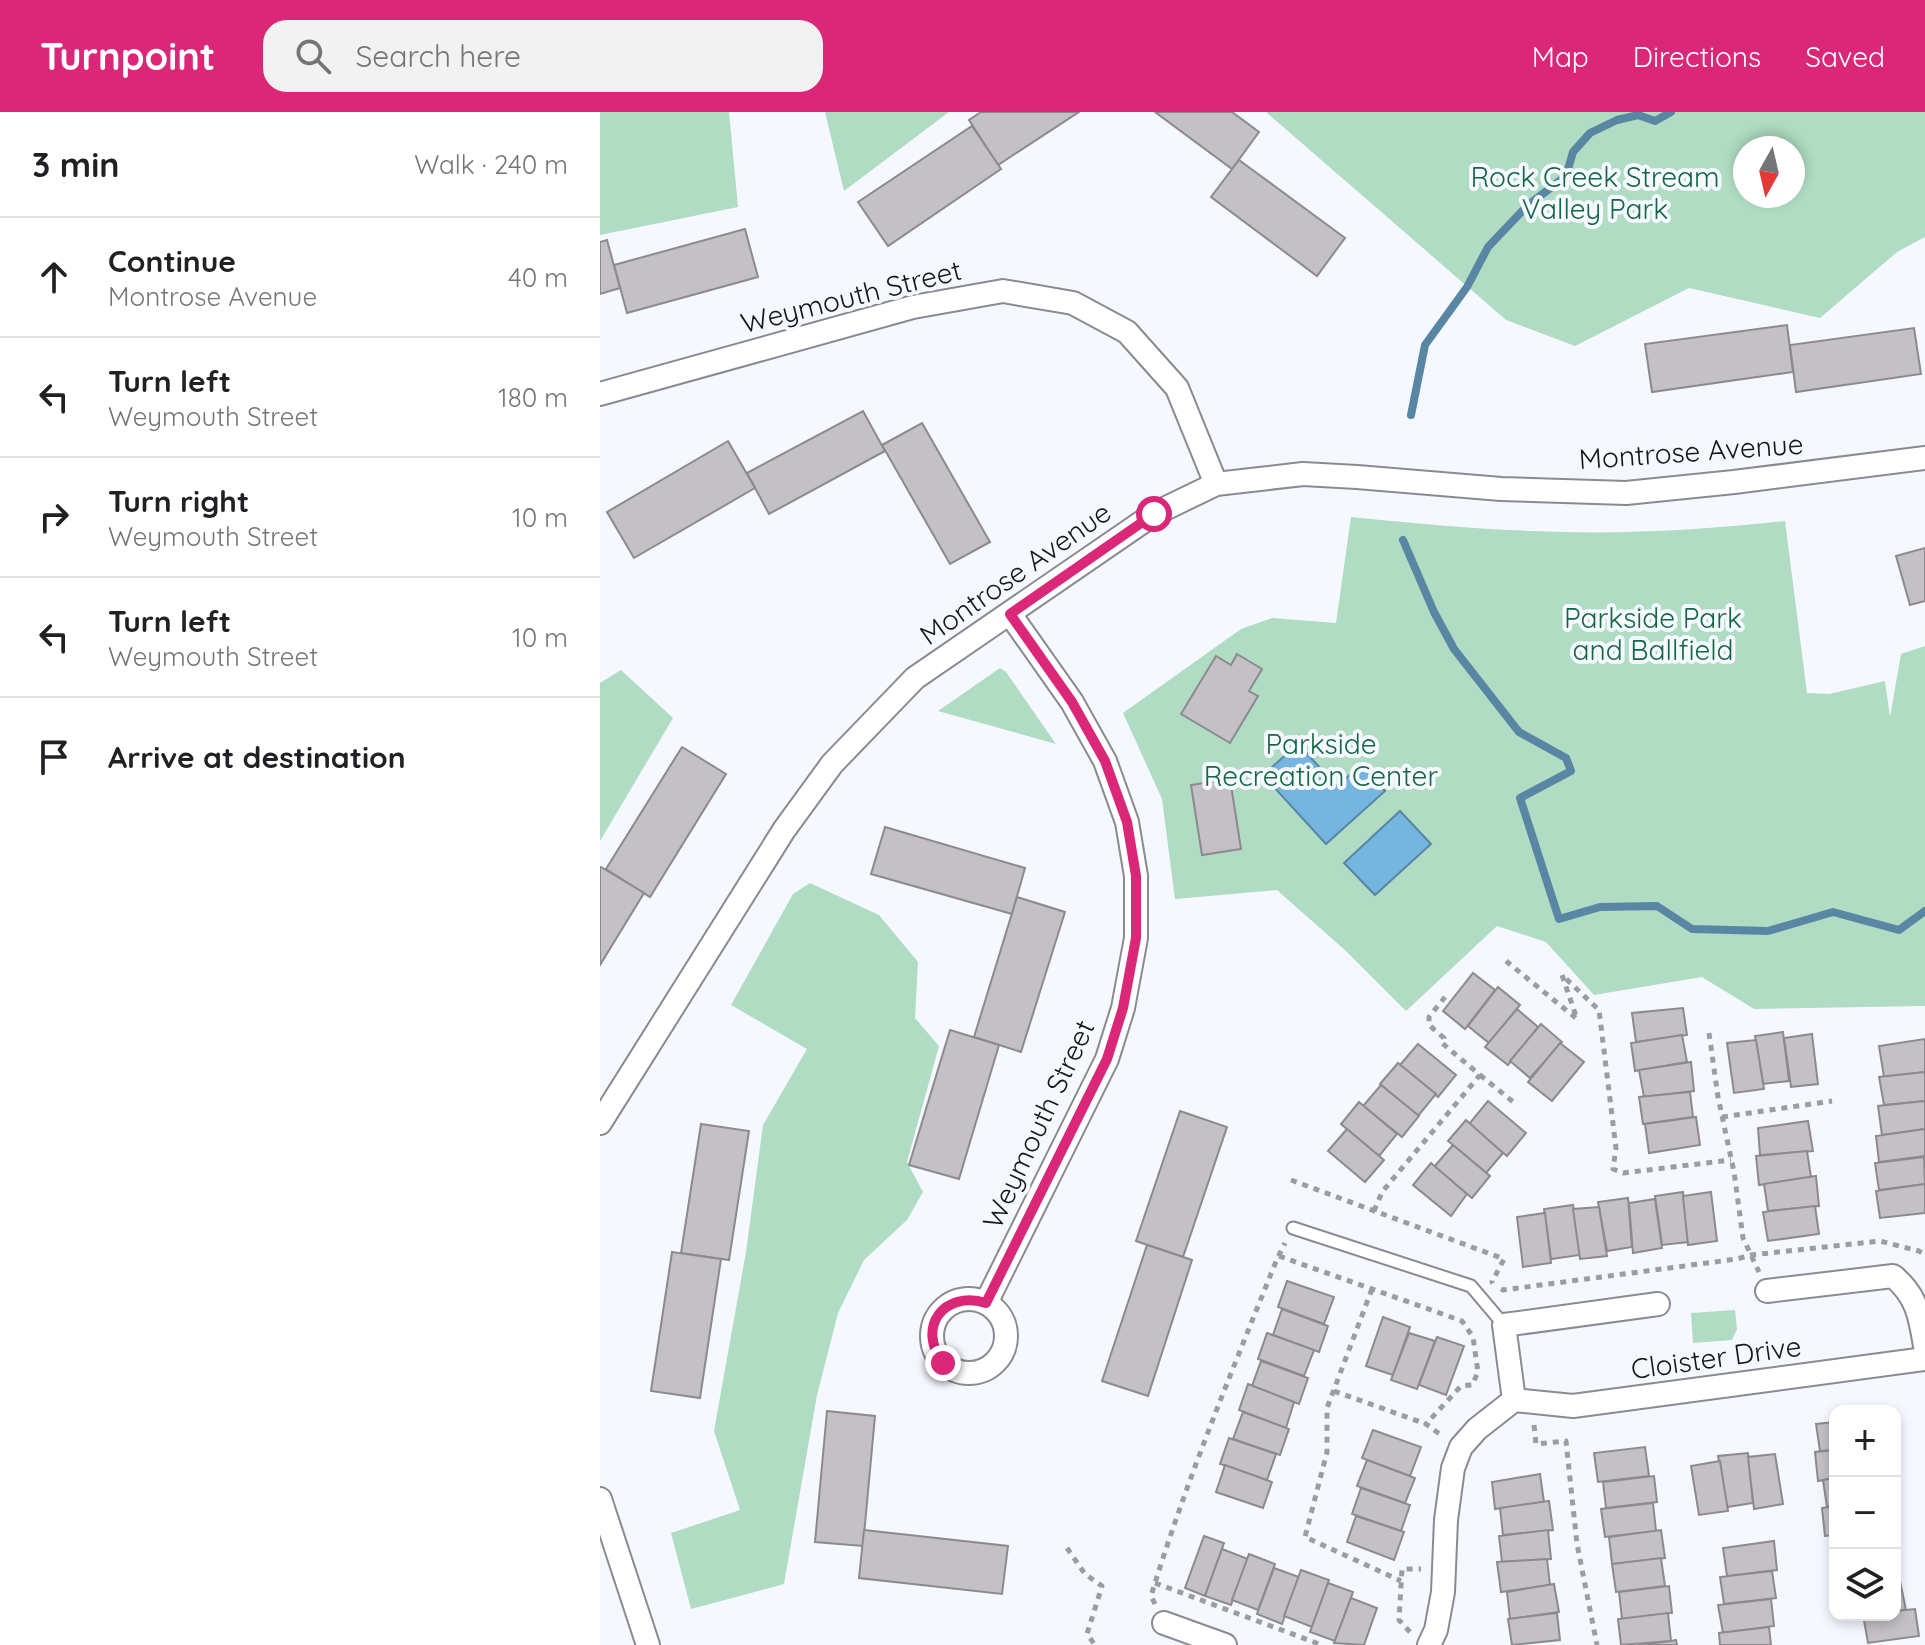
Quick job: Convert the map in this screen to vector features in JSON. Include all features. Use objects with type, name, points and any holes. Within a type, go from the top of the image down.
[{"type":"street","name":"Weymouth Street","points":[[600,394],[913,307],[1003,291],[1073,303],[1127,332],[1177,388],[1216,484]]},
{"type":"street","name":"Montrose Avenue","points":[[600,1123],[784,830],[832,764],[915,678],[1154,514],[1216,484],[1303,474],[1501,489],[1626,493],[1925,458]]},
{"type":"street","name":"Weymouth Street","points":[[986,1303],[1107,1059],[1123,1008],[1136,938],[1136,876],[1127,822],[1105,761],[1072,702],[1010,614]]},
{"type":"street","name":"Cloister Drive","points":[[1767,1291],[1893,1276],[1907,1288],[1918,1310],[1925,1346]]},
{"type":"street","points":[[1422,1640],[1436,1630],[1443,1592],[1446,1520],[1453,1468],[1461,1447],[1489,1418],[1514,1400],[1504,1325],[1658,1304]]},
{"type":"street","name":"Cloister Drive","points":[[1514,1400],[1573,1406],[1925,1359]]},
{"type":"street","points":[[600,1499],[648,1645]]},
{"type":"street","points":[[1164,1623],[1225,1645]]},
{"type":"lane","points":[[1293,1228],[1471,1286],[1504,1325]]},
{"type":"path","points":[[1506,961],[1577,1019],[1562,975],[1599,1010],[1616,1148],[1613,1169],[1623,1173],[1731,1160]]},
{"type":"path","points":[[1445,997],[1429,1017],[1429,1025],[1444,1038],[1442,1043],[1517,1105]]},
{"type":"path","points":[[1709,1033],[1743,1238],[1767,1291]]},
{"type":"path","points":[[1374,1211],[1382,1192],[1480,1075]]},
{"type":"path","points":[[1722,1117],[1832,1101]]},
{"type":"path","points":[[1291,1180],[1504,1259],[1492,1282],[1503,1290],[1751,1255],[1880,1241],[1925,1255]]},
{"type":"path","points":[[1164,1623],[1151,1596],[1155,1583],[1185,1494],[1279,1256],[1293,1228]]},
{"type":"path","points":[[1279,1256],[1462,1321],[1473,1337],[1478,1372],[1472,1385],[1461,1386],[1426,1424]]},
{"type":"path","points":[[1372,1289],[1327,1408],[1327,1452],[1305,1537],[1401,1581]]},
{"type":"path","points":[[1334,1391],[1426,1424],[1449,1441]]},
{"type":"path","points":[[1534,1420],[1536,1444],[1566,1441],[1577,1544],[1597,1645]]},
{"type":"path","points":[[1067,1548],[1085,1574],[1102,1586],[1087,1634],[1095,1645]]},
{"type":"path","points":[[1422,1570],[1402,1569],[1399,1620],[1422,1640]]},
{"type":"path","points":[[1155,1583],[1322,1645]]},
{"type":"green space","points":[[600,112],[729,112],[738,207],[600,235]]},
{"type":"green space","points":[[825,112],[949,112],[844,191]]},
{"type":"green space","name":"Rock Creek Stream Valley Park","points":[[1266,112],[1925,112],[1925,237],[1897,252],[1820,318],[1689,288],[1575,346],[1506,320]]},
{"type":"green space","points":[[1351,517],[1565,532],[1692,529],[1785,521],[1807,693],[1829,694],[1885,681],[1890,717],[1901,654],[1925,646],[1925,1006],[1754,1009],[1702,977],[1594,995],[1546,942],[1497,926],[1406,1011],[1346,951],[1277,890],[1175,899],[1162,799],[1123,713],[1241,629],[1272,618],[1336,623]]},
{"type":"green space","points":[[1000,668],[1006,672],[1056,744],[938,711]]},
{"type":"green space","points":[[621,670],[673,718],[600,841],[600,683]]},
{"type":"green space","points":[[810,883],[879,915],[918,962],[915,1018],[939,1046],[907,1162],[923,1192],[907,1220],[864,1260],[838,1313],[817,1395],[784,1584],[691,1609],[671,1533],[740,1510],[714,1431],[746,1252],[763,1125],[807,1049],[731,1005],[793,894]]},
{"type":"green space","points":[[1735,1310],[1737,1329],[1732,1340],[1693,1343],[1691,1313]]},
{"type":"water","points":[[1298,744],[1337,786],[1361,765],[1385,791],[1326,844],[1263,775]]},
{"type":"water","points":[[1400,811],[1431,844],[1375,895],[1344,863]]},
{"type":"building","points":[[981,112],[1079,112],[998,165],[969,120]]},
{"type":"building","points":[[1155,112],[1232,112],[1259,132],[1232,169]]},
{"type":"building","points":[[972,126],[1001,169],[888,246],[858,202]]},
{"type":"building","points":[[1239,160],[1345,238],[1317,276],[1211,197]]},
{"type":"building","points":[[745,229],[758,277],[627,313],[614,265]]},
{"type":"building","points":[[607,240],[620,288],[600,294],[600,242]]},
{"type":"building","points":[[1787,325],[1793,372],[1652,392],[1645,344]]},
{"type":"building","points":[[1914,328],[1921,374],[1796,392],[1790,345]]},
{"type":"building","points":[[863,411],[885,451],[769,514],[747,473]]},
{"type":"building","points":[[922,423],[990,542],[950,564],[882,445]]},
{"type":"building","points":[[728,441],[755,488],[634,558],[607,512]]},
{"type":"building","points":[[1925,548],[1925,601],[1910,605],[1896,556]]},
{"type":"building","points":[[1237,654],[1262,669],[1249,691],[1258,696],[1230,743],[1181,714],[1216,656],[1231,665]]},
{"type":"building","points":[[682,747],[726,774],[650,897],[606,869]]},
{"type":"building","points":[[1230,779],[1241,849],[1202,855],[1191,785]]},
{"type":"building","points":[[885,827],[1025,868],[1012,914],[871,874]]},
{"type":"building","points":[[600,868],[644,893],[600,965]]},
{"type":"building","points":[[1017,897],[1065,912],[1021,1052],[974,1037]]},
{"type":"building","points":[[1473,973],[1495,990],[1465,1029],[1443,1011]]},
{"type":"building","points":[[1498,987],[1520,1005],[1489,1043],[1468,1026]]},
{"type":"building","points":[[1683,1008],[1687,1035],[1636,1042],[1632,1013]]},
{"type":"building","points":[[1517,1009],[1538,1027],[1508,1065],[1485,1047]]},
{"type":"building","points":[[1541,1024],[1562,1042],[1530,1078],[1510,1061]]},
{"type":"building","points":[[950,1030],[999,1045],[959,1179],[909,1165]]},
{"type":"building","points":[[1783,1032],[1789,1081],[1763,1084],[1755,1036]]},
{"type":"building","points":[[1812,1034],[1818,1084],[1791,1087],[1784,1038]]},
{"type":"building","points":[[1682,1035],[1687,1062],[1635,1071],[1631,1043]]},
{"type":"building","points":[[1925,1039],[1925,1072],[1884,1077],[1879,1046]]},
{"type":"building","points":[[1756,1040],[1764,1089],[1734,1093],[1727,1043]]},
{"type":"building","points":[[1560,1043],[1584,1062],[1552,1101],[1528,1082]]},
{"type":"building","points":[[1418,1044],[1456,1075],[1438,1097],[1400,1065]]},
{"type":"building","points":[[1691,1062],[1694,1091],[1644,1097],[1639,1070]]},
{"type":"building","points":[[1398,1063],[1436,1094],[1418,1116],[1380,1084]]},
{"type":"building","points":[[1925,1072],[1925,1101],[1884,1105],[1879,1077]]},
{"type":"building","points":[[1381,1085],[1419,1116],[1402,1137],[1363,1106]]},
{"type":"building","points":[[1690,1092],[1693,1117],[1643,1124],[1639,1097]]},
{"type":"building","points":[[1488,1101],[1526,1133],[1507,1156],[1469,1124]]},
{"type":"building","points":[[1925,1101],[1925,1129],[1882,1135],[1878,1106]]},
{"type":"building","points":[[1359,1102],[1397,1134],[1379,1156],[1341,1124]]},
{"type":"building","points":[[1180,1111],[1227,1127],[1183,1257],[1136,1241]]},
{"type":"building","points":[[1696,1117],[1700,1145],[1649,1153],[1645,1124]]},
{"type":"building","points":[[1466,1120],[1503,1153],[1486,1173],[1448,1141]]},
{"type":"building","points":[[1808,1121],[1813,1151],[1760,1155],[1758,1128]]},
{"type":"building","points":[[701,1124],[749,1131],[729,1260],[681,1253]]},
{"type":"building","points":[[1347,1129],[1384,1160],[1365,1182],[1328,1151]]},
{"type":"building","points":[[1925,1129],[1925,1156],[1879,1162],[1876,1136]]},
{"type":"building","points":[[1453,1145],[1490,1176],[1472,1198],[1434,1167]]},
{"type":"building","points":[[1807,1151],[1811,1177],[1759,1185],[1756,1156]]},
{"type":"building","points":[[1924,1157],[1925,1184],[1879,1190],[1875,1163]]},
{"type":"building","points":[[1431,1163],[1467,1194],[1451,1216],[1413,1185]]},
{"type":"building","points":[[1816,1176],[1819,1206],[1768,1211],[1764,1184]]},
{"type":"building","points":[[1925,1184],[1925,1213],[1880,1218],[1876,1191]]},
{"type":"building","points":[[1683,1192],[1688,1242],[1662,1245],[1655,1196]]},
{"type":"building","points":[[1711,1192],[1717,1241],[1688,1245],[1683,1196]]},
{"type":"building","points":[[1628,1198],[1632,1247],[1607,1251],[1598,1202]]},
{"type":"building","points":[[1655,1199],[1662,1248],[1633,1253],[1629,1203]]},
{"type":"building","points":[[1573,1205],[1580,1255],[1551,1259],[1544,1209]]},
{"type":"building","points":[[1815,1206],[1819,1234],[1768,1241],[1763,1212]]},
{"type":"building","points":[[1599,1207],[1607,1256],[1580,1259],[1573,1209]]},
{"type":"building","points":[[1545,1213],[1551,1263],[1523,1267],[1517,1217]]},
{"type":"building","points":[[1147,1245],[1192,1260],[1148,1396],[1102,1381]]},
{"type":"building","points":[[672,1252],[721,1259],[700,1398],[651,1391]]},
{"type":"building","points":[[1287,1281],[1334,1297],[1324,1324],[1278,1307]]},
{"type":"building","points":[[1282,1309],[1328,1326],[1319,1352],[1273,1335]]},
{"type":"building","points":[[1383,1317],[1410,1327],[1393,1375],[1366,1366]]},
{"type":"building","points":[[1267,1333],[1314,1350],[1304,1376],[1258,1359]]},
{"type":"building","points":[[1409,1333],[1435,1341],[1417,1389],[1391,1380]]},
{"type":"building","points":[[1437,1337],[1464,1346],[1446,1395],[1419,1385]]},
{"type":"building","points":[[1261,1361],[1308,1378],[1299,1404],[1252,1386]]},
{"type":"building","points":[[1248,1384],[1294,1402],[1286,1428],[1239,1410]]},
{"type":"building","points":[[827,1411],[875,1416],[863,1546],[815,1542]]},
{"type":"building","points":[[1243,1412],[1289,1429],[1280,1455],[1233,1439]]},
{"type":"building","points":[[1829,1423],[1829,1450],[1820,1451],[1816,1424]]},
{"type":"building","points":[[1373,1430],[1421,1447],[1410,1476],[1362,1458]]},
{"type":"building","points":[[1229,1438],[1276,1454],[1267,1480],[1220,1464]]},
{"type":"building","points":[[1645,1447],[1649,1476],[1598,1482],[1594,1453]]},
{"type":"building","points":[[1829,1451],[1829,1479],[1818,1481],[1815,1452]]},
{"type":"building","points":[[1748,1453],[1753,1503],[1727,1507],[1718,1456]]},
{"type":"building","points":[[1775,1454],[1783,1504],[1754,1509],[1748,1457]]},
{"type":"building","points":[[1367,1460],[1415,1478],[1405,1503],[1357,1486]]},
{"type":"building","points":[[1720,1461],[1728,1511],[1699,1515],[1691,1466]]},
{"type":"building","points":[[1225,1465],[1272,1482],[1263,1508],[1216,1492]]},
{"type":"building","points":[[1540,1474],[1544,1502],[1495,1509],[1492,1482]]},
{"type":"building","points":[[1654,1476],[1657,1502],[1606,1508],[1603,1482]]},
{"type":"building","points":[[1829,1479],[1829,1507],[1827,1507],[1823,1480]]},
{"type":"building","points":[[1361,1488],[1410,1505],[1401,1531],[1352,1514]]},
{"type":"building","points":[[1549,1501],[1553,1530],[1503,1535],[1500,1508]]},
{"type":"building","points":[[1653,1503],[1656,1531],[1605,1537],[1601,1509]]},
{"type":"building","points":[[1829,1507],[1829,1536],[1825,1536],[1822,1508]]},
{"type":"building","points":[[1356,1516],[1404,1532],[1394,1560],[1347,1542]]},
{"type":"building","points":[[864,1530],[1008,1546],[1002,1594],[859,1578]]},
{"type":"building","points":[[1548,1530],[1551,1559],[1502,1562],[1499,1536]]},
{"type":"building","points":[[1661,1530],[1665,1558],[1612,1564],[1609,1537]]},
{"type":"building","points":[[1204,1536],[1224,1543],[1205,1596],[1185,1588]]},
{"type":"building","points":[[1774,1541],[1777,1570],[1727,1576],[1723,1548]]},
{"type":"building","points":[[1222,1549],[1248,1559],[1231,1605],[1205,1596]]},
{"type":"building","points":[[1249,1554],[1275,1564],[1258,1610],[1232,1600]]},
{"type":"building","points":[[1661,1558],[1665,1586],[1616,1592],[1612,1564]]},
{"type":"building","points":[[1547,1559],[1550,1585],[1501,1592],[1497,1562]]},
{"type":"building","points":[[1274,1568],[1299,1577],[1282,1624],[1257,1614]]},
{"type":"building","points":[[1301,1570],[1329,1580],[1312,1627],[1284,1616]]},
{"type":"building","points":[[1772,1571],[1776,1598],[1724,1604],[1720,1577]]},
{"type":"building","points":[[1328,1583],[1353,1592],[1335,1641],[1310,1632]]},
{"type":"building","points":[[1554,1584],[1559,1612],[1510,1619],[1507,1592]]},
{"type":"building","points":[[1669,1586],[1672,1613],[1622,1619],[1619,1592]]},
{"type":"building","points":[[1901,1586],[1906,1610],[1901,1610]]},
{"type":"building","points":[[1351,1598],[1377,1608],[1364,1645],[1334,1643]]},
{"type":"building","points":[[1771,1599],[1774,1626],[1723,1633],[1718,1605]]},
{"type":"building","points":[[1915,1609],[1919,1636],[1868,1643],[1864,1621],[1901,1621],[1901,1610]]},
{"type":"building","points":[[1557,1613],[1560,1640],[1512,1645],[1508,1619]]},
{"type":"building","points":[[1668,1613],[1671,1641],[1621,1645],[1618,1619]]},
{"type":"building","points":[[1769,1627],[1771,1645],[1720,1645],[1719,1633]]},
{"type":"building","points":[[1676,1640],[1677,1645],[1638,1645],[1671,1641]]},
{"type":"waterway","points":[[1411,415],[1425,345],[1467,287],[1488,247],[1527,206],[1566,176],[1573,152],[1590,133],[1617,120],[1638,115],[1655,121],[1671,112]]},
{"type":"waterway","points":[[1403,540],[1434,612],[1454,649],[1519,732],[1566,758],[1571,771],[1520,798],[1559,919],[1600,907],[1657,906],[1692,929],[1768,931],[1833,912],[1899,930],[1925,911]]},
{"type":"route","points":[[943,1363],[932,1342],[935,1319],[942,1310],[963,1299],[986,1303],[1107,1059],[1123,1008],[1136,938],[1136,876],[1127,822],[1105,761],[1072,702],[1010,614],[1154,514]]},
{"type":"park label","name":"Parkside Park and Ballfield","points":[[1653,633]]},
{"type":"park label","name":"Parkside Recreation Center","points":[[1321,759]]}]
